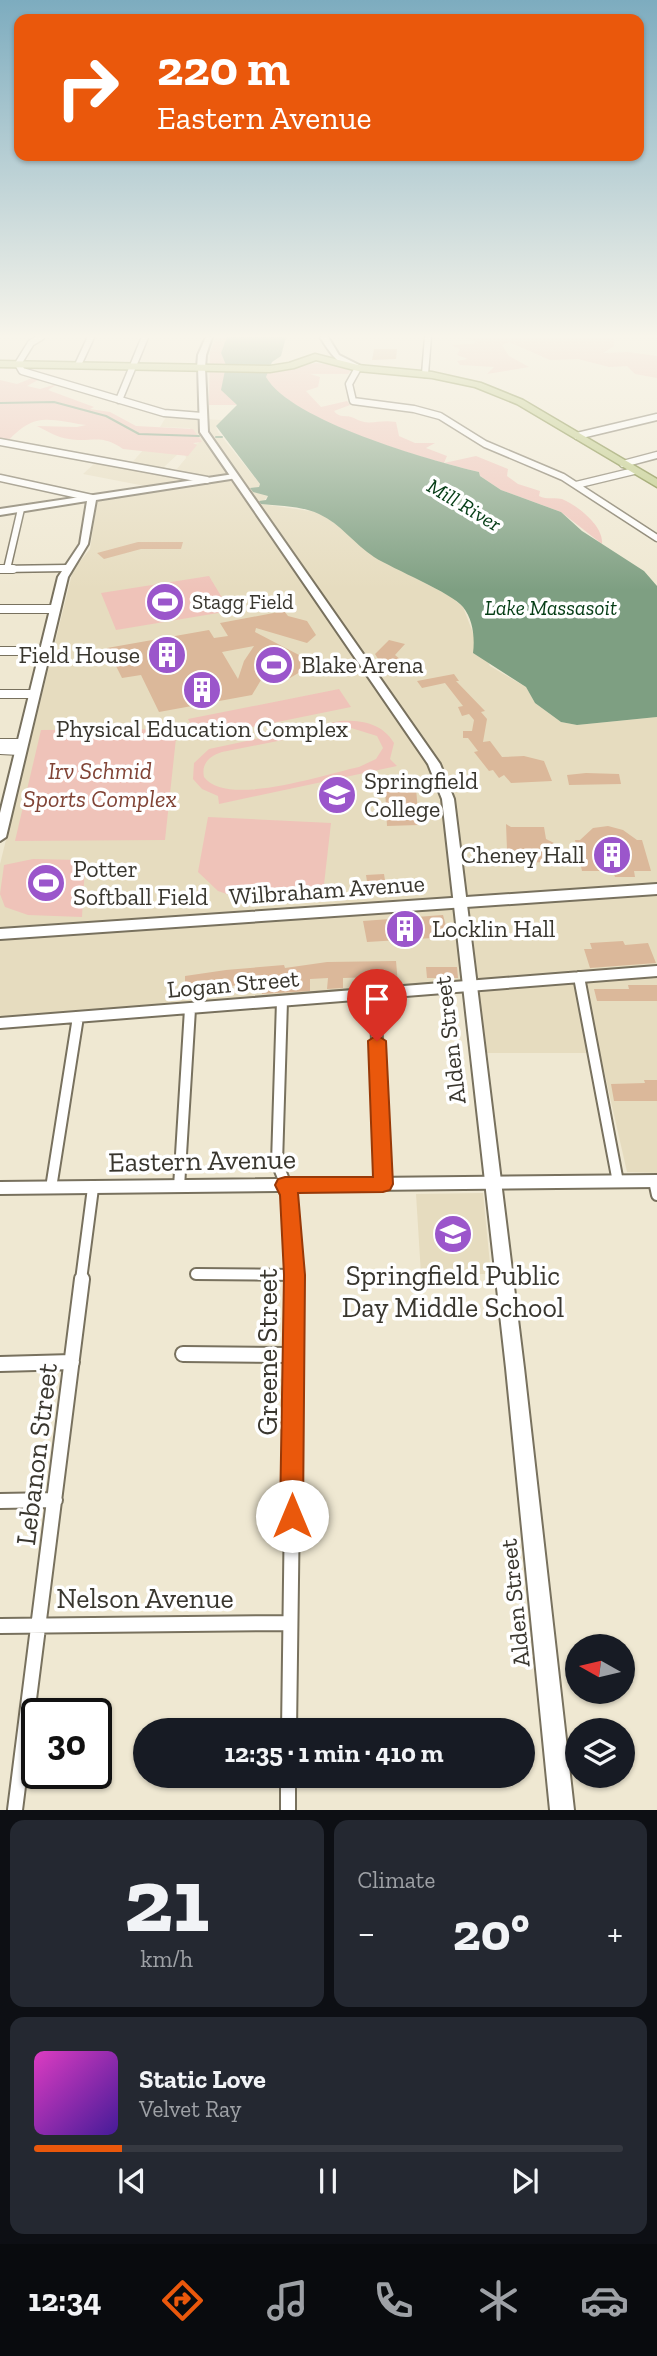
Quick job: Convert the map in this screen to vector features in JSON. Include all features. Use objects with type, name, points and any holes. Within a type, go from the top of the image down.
[{"type":"main road","name":"Alden Street","points":[[203,421],[204,432],[437,770],[450,808],[562,1810]]},
{"type":"main road","points":[[551,421],[657,484]]},
{"type":"street","points":[[448,421],[485,444],[576,485],[657,538]]},
{"type":"street","points":[[577,436],[638,421]]},
{"type":"street","points":[[0,442],[207,480]]},
{"type":"street","points":[[623,464],[657,455]]},
{"type":"street","points":[[576,485],[634,471]]},
{"type":"street","points":[[0,512],[234,476]]},
{"type":"street","points":[[0,478],[92,498]]},
{"type":"street","points":[[0,837],[3,809],[55,609],[67,568],[84,544],[92,498]]},
{"type":"street","points":[[21,509],[4,569],[67,568]]},
{"type":"street","points":[[0,609],[55,609]]},
{"type":"street","points":[[0,651],[46,651]]},
{"type":"street","points":[[0,694],[34,694]]},
{"type":"street","points":[[0,743],[21,747]]},
{"type":"street","points":[[0,750],[21,747]]},
{"type":"street","name":"Wilbraham Avenue","points":[[0,934],[657,889]]},
{"type":"street","name":"Logan Street","points":[[0,1023],[657,971]]},
{"type":"street","points":[[579,977],[618,1181]]},
{"type":"street","points":[[375,993],[383,1184]]},
{"type":"street","name":"Greene Street","points":[[282,1001],[277,1163],[290,1195],[295,1275],[289,1718]]},
{"type":"street","points":[[179,1187],[190,1009]]},
{"type":"street","points":[[51,1188],[78,1017]]},
{"type":"street","name":"Eastern Avenue","points":[[0,1188],[618,1181],[656,1186]]},
{"type":"street","name":"Lebanon Street","points":[[15,1810],[93,1188]]},
{"type":"street","points":[[195,1274],[295,1275]]},
{"type":"street","points":[[183,1354],[293,1356]]},
{"type":"street","points":[[0,1363],[72,1362]]},
{"type":"street","points":[[0,1501],[55,1500]]},
{"type":"street","name":"Nelson Avenue","points":[[0,1626],[290,1623]]},
{"type":"street","points":[[288,1788],[288,1810]]},
{"type":"shaded area","name":"Springfield College","points":[[163,421],[221,421],[216,426],[218,432],[260,484],[259,487],[251,488],[254,492],[268,496],[261,504],[317,512],[341,527],[373,556],[450,596],[463,607],[490,666],[526,687],[535,703],[561,722],[577,725],[657,717],[657,1173],[627,1172],[600,1053],[486,1053],[478,981],[0,1017],[0,864],[73,570],[90,549],[97,502],[148,492],[145,486],[83,474],[96,462],[127,468],[145,448],[178,454],[164,467],[176,470],[186,458],[183,446],[199,443],[190,428],[160,427]]},
{"type":"shaded area","name":"Springfield Public Day Middle School","points":[[483,1193],[491,1274],[421,1274],[416,1194]]},
{"type":"green space","points":[[0,421],[34,421],[8,441],[0,440]]},
{"type":"green space","points":[[63,421],[128,421],[136,426],[193,429],[202,442],[193,443],[197,445],[188,456],[123,449],[102,440],[65,438],[37,426],[86,425]]},
{"type":"green space","points":[[326,421],[396,422],[399,436],[415,443],[435,443],[426,448],[447,456],[444,463],[396,449]]},
{"type":"green space","points":[[476,456],[508,469],[507,476],[518,484],[540,491],[539,496],[562,499],[582,511],[599,530],[602,544],[561,512],[501,490],[480,476],[479,472],[444,463]]},
{"type":"green space","name":"Stagg Field","points":[[209,576],[230,611],[116,630],[101,593]]},
{"type":"green space","points":[[339,689],[351,707],[198,738],[188,719]]},
{"type":"green space","points":[[340,721],[356,721],[377,727],[389,736],[394,743],[390,759],[397,766],[219,804],[218,796],[202,789],[193,779],[194,763],[209,749]],"holes":[[[348,727],[377,736],[383,748],[376,759],[359,767],[301,781],[233,790],[216,786],[204,777],[207,761],[222,752]]]},
{"type":"green space","name":"Irv Schmid Sports Complex","points":[[177,729],[165,840],[15,841],[41,730]]},
{"type":"green space","points":[[208,817],[331,823],[322,902],[241,899],[218,891],[198,872]]},
{"type":"green space","points":[[33,859],[82,860],[85,865],[82,917],[28,915],[5,907],[0,894],[4,865]]},
{"type":"water","name":"Lake Massasoit","points":[[221,421],[328,421],[396,448],[479,472],[480,476],[501,490],[561,512],[582,531],[644,571],[657,586],[657,717],[577,725],[561,722],[535,703],[526,687],[473,653],[471,623],[457,601],[374,557],[334,523],[313,511],[261,504],[259,501],[266,500],[268,496],[253,492],[250,488],[259,487],[260,484],[216,426]]},
{"type":"building","points":[[138,542],[183,542],[181,549],[141,549],[104,559],[97,553]]},
{"type":"building","points":[[284,611],[288,616],[307,621],[316,635],[307,643],[256,628],[255,632],[299,655],[304,664],[300,672],[290,678],[261,680],[252,695],[159,712],[141,675],[122,678],[107,648],[209,630],[214,638],[228,636],[220,623]],"holes":[[[254,646],[244,661],[238,679],[222,652]]]},
{"type":"building","points":[[389,640],[405,644],[395,655],[412,669],[390,674],[385,670],[375,654]]},
{"type":"building","points":[[454,674],[459,681],[456,681],[485,711],[481,712],[487,719],[483,742],[490,741],[502,757],[524,756],[544,761],[552,781],[511,783],[504,775],[499,778],[493,770],[489,771],[474,752],[478,751],[468,738],[463,738],[463,731],[472,731],[474,720],[469,714],[462,716],[458,707],[463,706],[445,683],[422,688],[417,681]]},
{"type":"building","points":[[619,774],[621,784],[569,785],[567,775]]},
{"type":"building","points":[[385,788],[416,788],[419,825],[387,826]]},
{"type":"building","points":[[506,824],[511,827],[544,827],[546,839],[554,843],[551,845],[552,862],[512,863],[510,850],[507,850]]},
{"type":"building","name":"Cheney Hall","points":[[608,826],[642,840],[651,871],[634,871],[635,877],[615,877],[613,871],[582,871],[575,840],[580,840],[593,828]]},
{"type":"building","points":[[384,874],[387,893],[369,894],[366,875]]},
{"type":"building","name":"Locklin Hall","points":[[443,915],[449,937],[367,942],[363,921]]},
{"type":"building","points":[[623,941],[625,945],[648,943],[656,963],[590,968],[584,949],[592,949],[590,943]]},
{"type":"building","points":[[396,961],[398,984],[376,985],[375,977],[343,978],[343,988],[327,989],[328,978],[310,979],[310,991],[262,994],[261,984],[185,989],[185,976],[226,970],[284,965],[285,968],[327,962]]},
{"type":"building","points":[[426,967],[457,967],[458,978],[427,978]]},
{"type":"building","points":[[628,985],[657,985],[657,1001],[597,1001],[594,989],[629,989]]},
{"type":"building","points":[[644,1080],[657,1080],[657,1101],[614,1101],[611,1084],[645,1083]]},
{"type":"waterway","points":[[116,421],[139,434],[199,436]]},
{"type":"waterway","points":[[216,437],[222,437]]},
{"type":"place","name":"Stagg Field","points":[[165,602]]},
{"type":"place","name":"Field House","points":[[167,655]]},
{"type":"place","name":"Blake Arena","points":[[274,665]]},
{"type":"place","name":"Physical Education Complex","points":[[202,690]]},
{"type":"place","name":"Springfield College","points":[[337,795]]},
{"type":"place","name":"Cheney Hall","points":[[612,855]]},
{"type":"place","name":"Potter Softball Field","points":[[46,883]]},
{"type":"place","name":"Locklin Hall","points":[[405,929]]},
{"type":"place","name":"Springfield Public Day Middle School","points":[[453,1234]]},
{"type":"route","points":[[292,1516],[295,1275],[290,1195],[285,1185],[383,1184],[377,1041]]},
{"type":"water label","name":"Mill River","points":[[464,505]]}]
